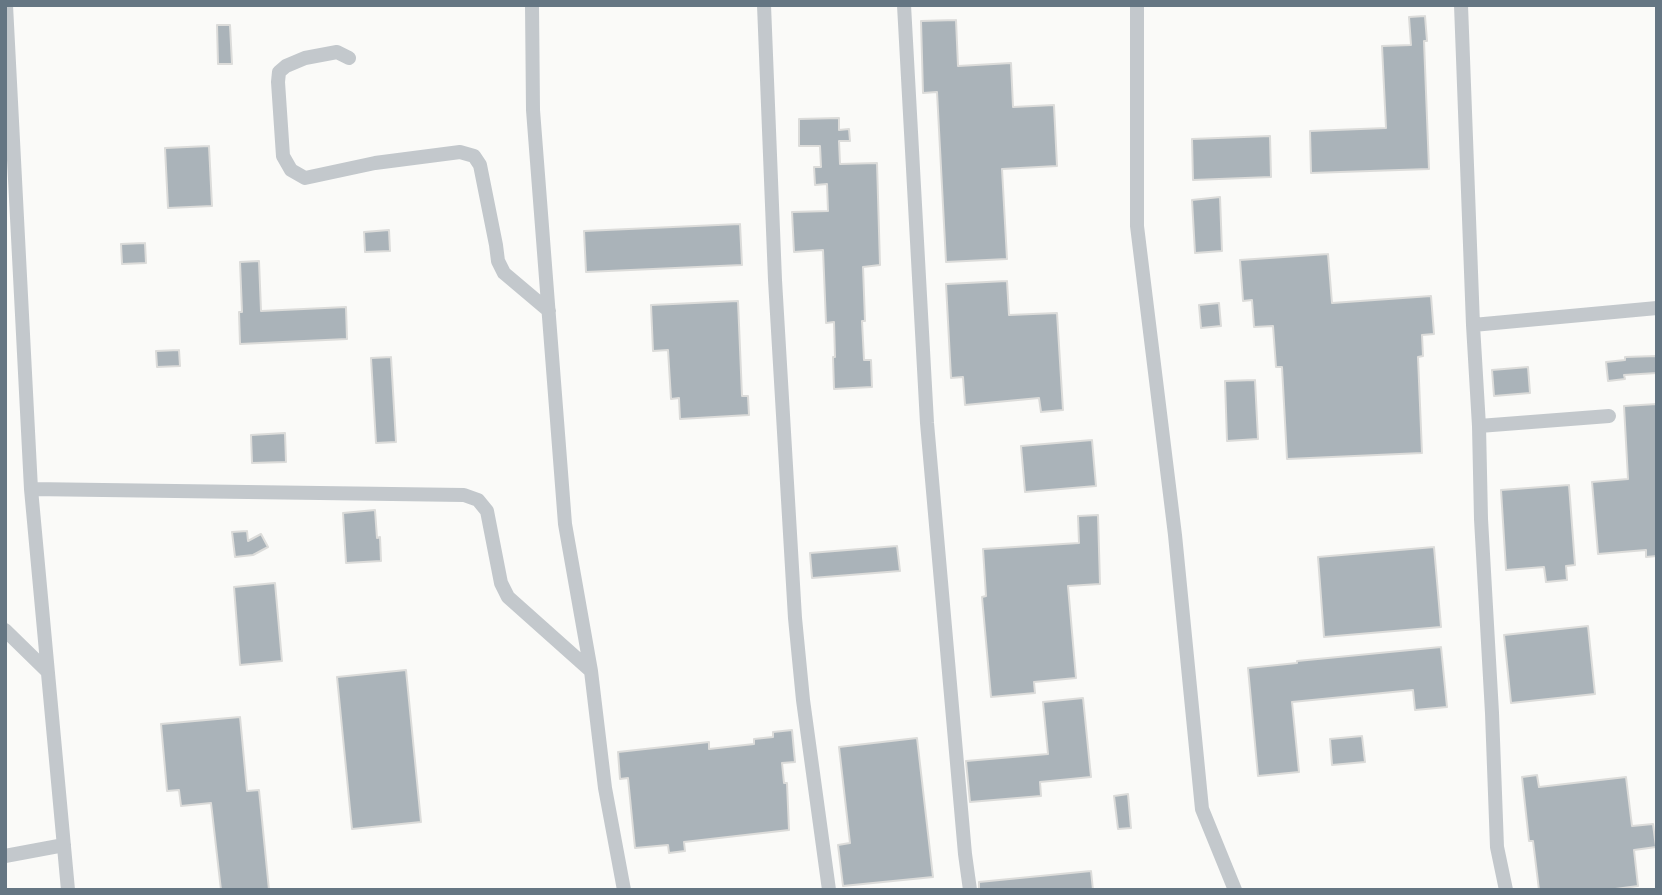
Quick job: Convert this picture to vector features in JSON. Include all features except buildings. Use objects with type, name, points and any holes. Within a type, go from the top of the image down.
[{"type":"street","points":[[6,5],[31,489],[68,890]]},
{"type":"street","points":[[533,5],[533,110],[565,524],[591,671],[605,788],[624,890]]},
{"type":"street","points":[[764,5],[775,279],[794,618],[829,890]]},
{"type":"street","points":[[904,5],[927,423],[970,890]]},
{"type":"street","points":[[1138,5],[1137,226],[1175,535],[1202,809],[1235,890]]},
{"type":"street","points":[[1461,5],[1472,325],[1479,426],[1497,848],[1506,890]]},
{"type":"street","points":[[349,58],[337,52],[304,58],[279,72],[283,156],[291,170],[305,178],[375,163],[436,155],[460,152],[474,156],[480,165],[498,261],[503,273],[548,311]]},
{"type":"street","points":[[1472,325],[1657,307]]},
{"type":"street","points":[[1479,426],[1609,416]]},
{"type":"street","points":[[31,489],[464,495],[478,500],[488,511],[501,583],[508,597],[591,671]]},
{"type":"street","points":[[5,630],[48,672]]},
{"type":"street","points":[[5,856],[64,845]]}]
